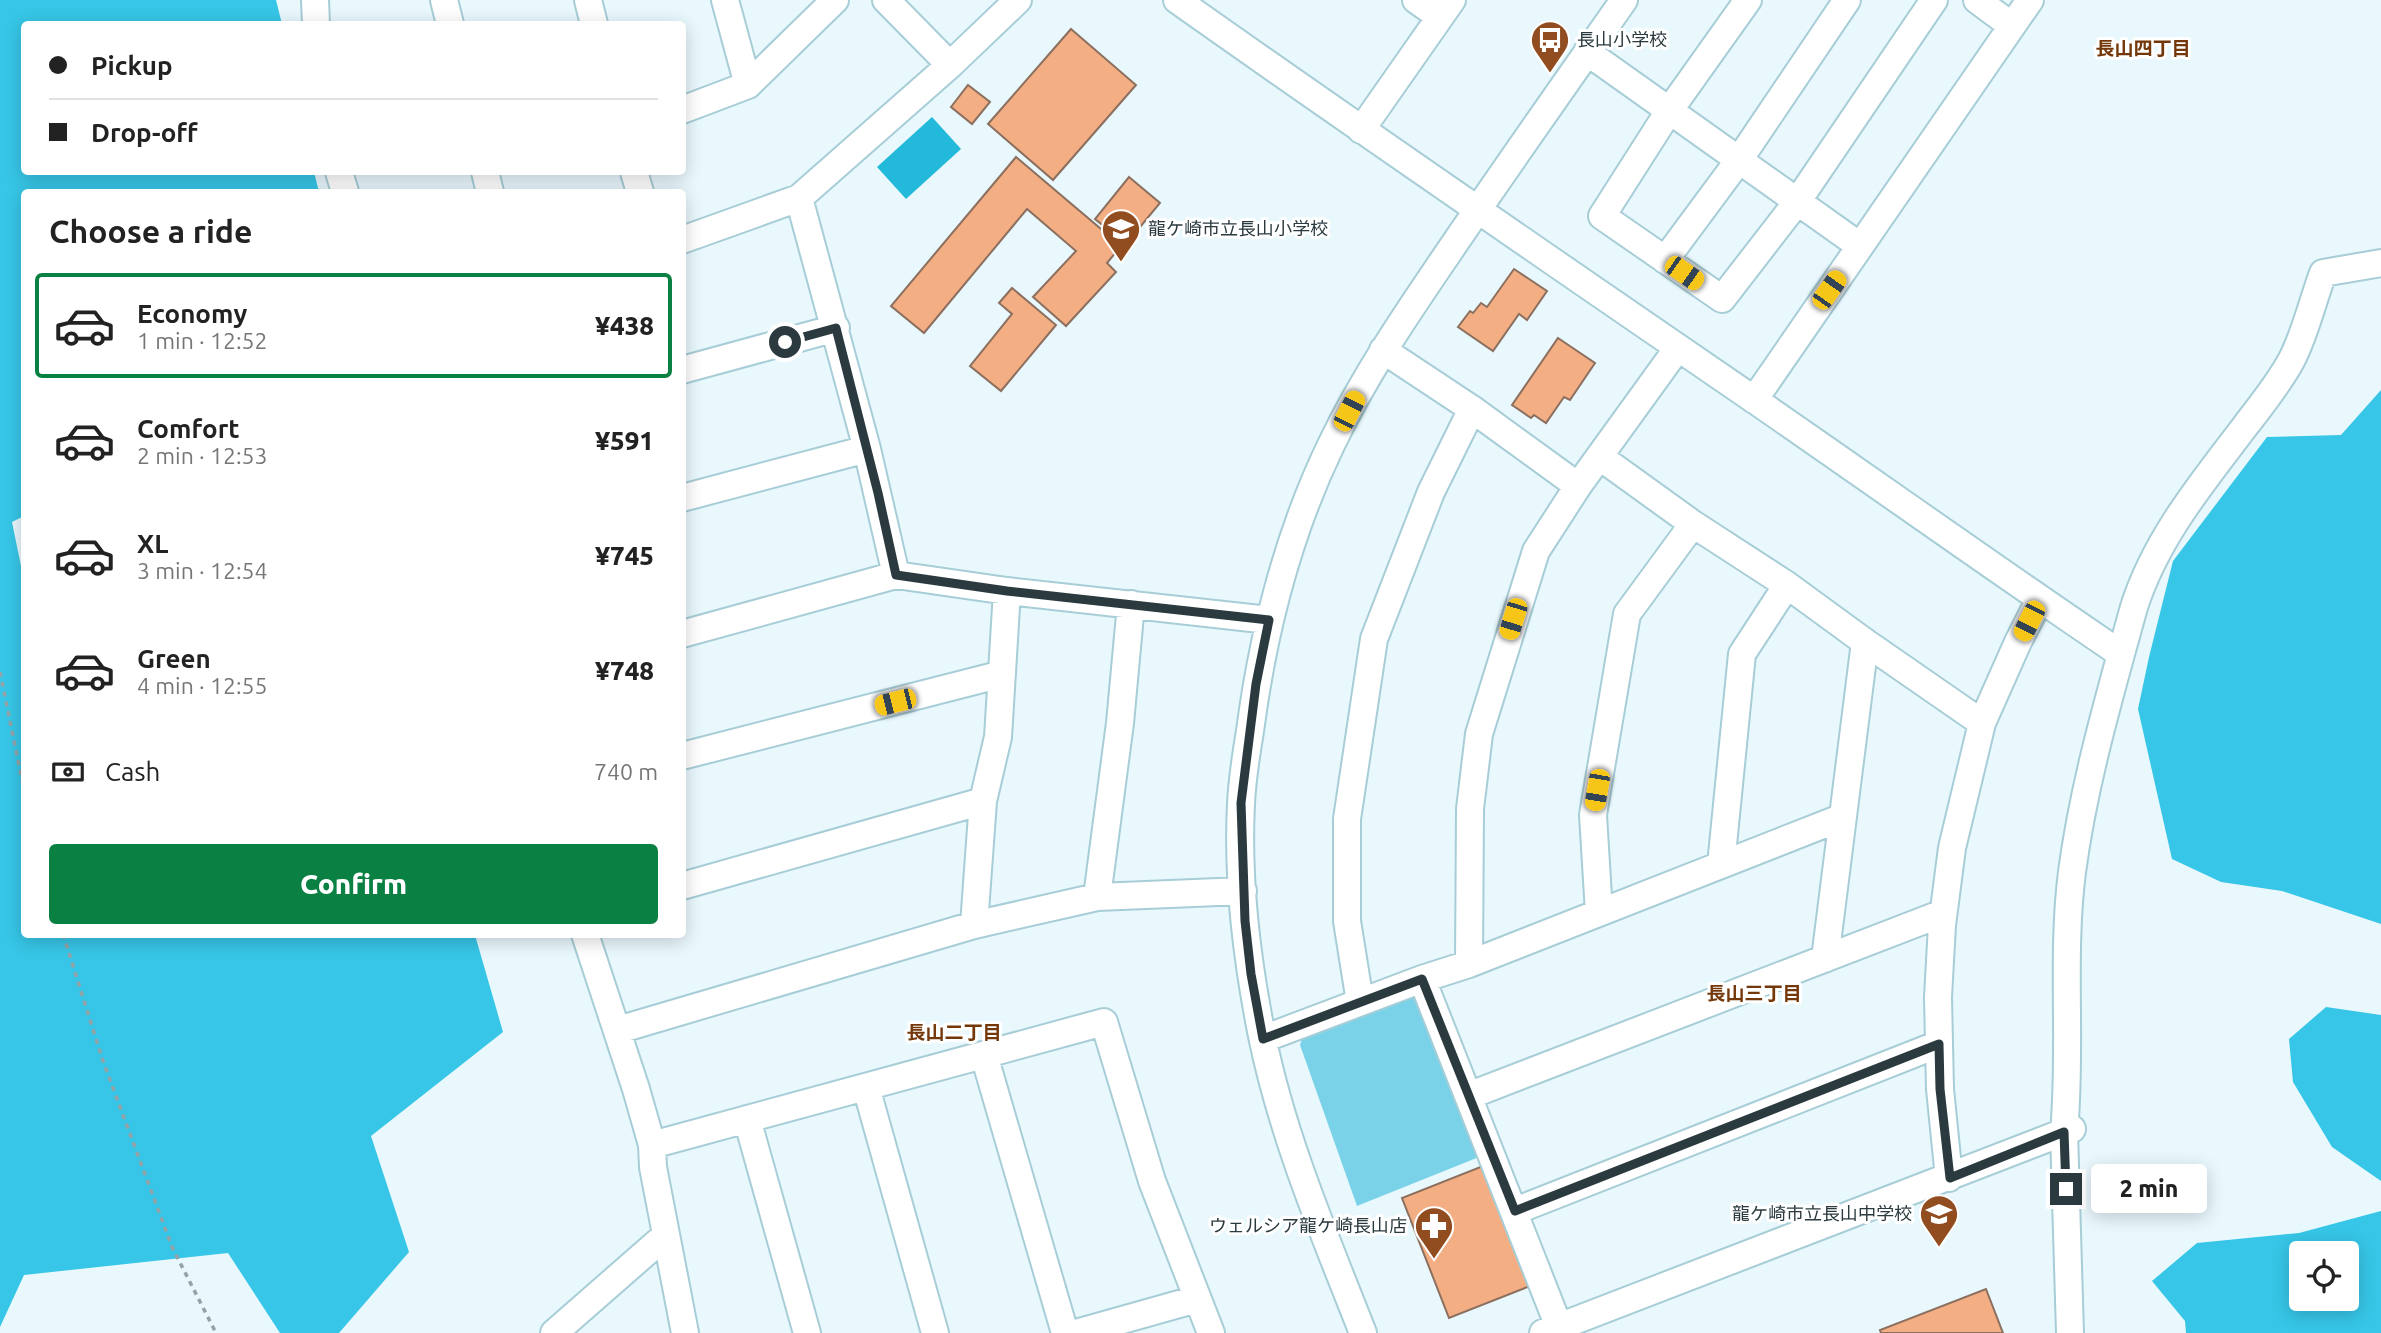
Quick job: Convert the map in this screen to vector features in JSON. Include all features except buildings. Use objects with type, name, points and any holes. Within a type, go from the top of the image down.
[{"type":"street","points":[[315,0],[316,21]]},
{"type":"street","points":[[444,0],[449,21]]},
{"type":"street","points":[[588,0],[593,21]]},
{"type":"street","points":[[725,0],[748,85]]},
{"type":"street","points":[[686,108],[748,85],[835,0]]},
{"type":"street","points":[[886,0],[950,65]]},
{"type":"street","points":[[686,239],[799,198],[950,65],[1018,0]]},
{"type":"street","points":[[1177,0],[1677,349],[2121,654]]},
{"type":"street","points":[[1361,130],[1446,9],[1416,0]]},
{"type":"street","points":[[1363,1333],[1292,1143],[1263,1039],[1251,974],[1243,891],[1241,803],[1256,684],[1283,567],[1304,507],[1331,446],[1383,350],[1624,0]]},
{"type":"street","points":[[1748,0],[1669,110],[1602,216],[1722,299],[1797,202],[1934,0]]},
{"type":"street","points":[[1665,260],[1739,160],[1847,0]]},
{"type":"street","points":[[1977,0],[2012,26]]},
{"type":"street","points":[[1754,400],[2030,0]]},
{"type":"street","points":[[1587,52],[1860,246]]},
{"type":"street","points":[[799,198],[836,328],[896,575]]},
{"type":"street","points":[[2070,1333],[2068,918],[2083,807],[2121,654],[2143,579],[2158,547],[2184,506],[2267,397],[2293,358],[2323,273],[2381,263]]},
{"type":"street","points":[[686,369],[836,328]]},
{"type":"street","points":[[1469,964],[1470,809],[1479,734],[1536,551],[1578,486],[1677,349]]},
{"type":"street","points":[[1383,350],[1472,409],[1578,486]]},
{"type":"street","points":[[1360,1002],[1347,921],[1347,819],[1374,639],[1432,492],[1472,409]]},
{"type":"street","points":[[686,497],[867,449]]},
{"type":"street","points":[[1600,457],[1982,723]]},
{"type":"street","points":[[1599,913],[1593,815],[1627,614],[1693,524]]},
{"type":"street","points":[[686,633],[896,575],[1007,591],[1269,620]]},
{"type":"street","points":[[1721,865],[1742,654],[1787,585]]},
{"type":"street","points":[[974,925],[983,802],[998,737],[1007,591]]},
{"type":"street","points":[[1950,1178],[1940,1089],[1938,998],[1943,914],[1952,848],[1982,723],[2040,599]]},
{"type":"street","points":[[1097,897],[1120,723],[1131,604]]},
{"type":"street","points":[[1825,959],[1865,642]]},
{"type":"street","points":[[686,755],[1002,674]]},
{"type":"street","points":[[686,885],[983,802]]},
{"type":"street","points":[[1263,1039],[1469,964],[1843,817]]},
{"type":"street","points":[[618,1031],[974,925],[1097,897],[1243,891]]},
{"type":"street","points":[[1468,1096],[1943,914]]},
{"type":"street","points":[[586,938],[618,1031],[652,1146],[685,1333]]},
{"type":"street","points":[[1422,979],[1515,1211],[1551,1330],[2068,1131]]},
{"type":"street","points":[[652,1146],[1104,1022],[1152,1181],[1211,1333]]},
{"type":"street","points":[[1515,1211],[1939,1044]]},
{"type":"street","points":[[985,1055],[1065,1333]]},
{"type":"street","points":[[866,1087],[935,1333]]},
{"type":"street","points":[[747,1119],[807,1333]]},
{"type":"street","points":[[554,1333],[666,1235]]},
{"type":"street","points":[[1076,1333],[1197,1299]]},
{"type":"path","points":[[0,672],[21,775]]},
{"type":"path","points":[[63,938],[103,1061],[172,1247],[216,1333]]},
{"type":"shaded area","points":[[0,0],[276,0],[281,21],[21,21],[21,175],[315,175],[318,189],[21,189],[21,518],[12,522],[21,566],[21,938],[476,938],[503,1032],[371,1136],[409,1252],[339,1333],[280,1333],[228,1253],[24,1275],[0,1327]]},
{"type":"shaded area","points":[[932,117],[961,149],[906,199],[877,167]]},
{"type":"shaded area","points":[[2381,390],[2381,924],[2282,891],[2221,882],[2172,859],[2138,709],[2173,561],[2267,437],[2341,435]]},
{"type":"shaded area","points":[[1420,986],[1484,1155],[1357,1206],[1300,1045],[1304,1032]]},
{"type":"shaded area","points":[[2326,1007],[2381,1015],[2381,1181],[2332,1147],[2293,1082],[2289,1039]]},
{"type":"shaded area","points":[[2381,1211],[2381,1333],[2186,1333],[2185,1321],[2152,1281],[2197,1243],[2299,1233]]},
{"type":"place","name":"長山小学校","points":[[1550,74]]},
{"type":"place","name":"龍ケ崎市立長山小学校","points":[[1121,263]]},
{"type":"place","name":"龍ケ崎市立長山中学校","points":[[1939,1248]]},
{"type":"place","name":"ウェルシア龍ケ崎長山店","points":[[1434,1260]]},
{"type":"district","name":"長山四丁目","points":[[2143,48]]},
{"type":"district","name":"長山三丁目","points":[[1754,993]]},
{"type":"district","name":"長山二丁目","points":[[954,1032]]},
{"type":"route","points":[[785,342],[836,328],[896,575],[1007,591],[1269,620],[1256,684],[1241,803],[1245,921],[1263,1039],[1422,979],[1515,1211],[1939,1044],[1940,1089],[1950,1178],[2064,1132],[2066,1189]]}]
